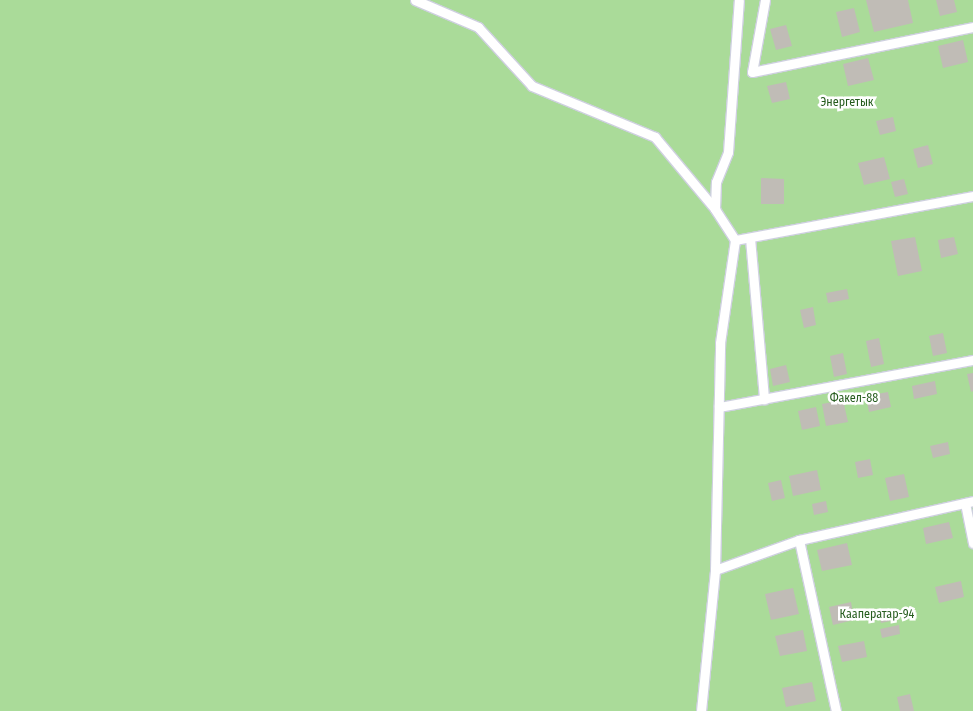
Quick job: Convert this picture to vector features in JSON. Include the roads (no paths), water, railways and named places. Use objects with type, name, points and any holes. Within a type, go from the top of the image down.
[{"type":"lane","points":[[414,0],[478,26],[532,86],[655,137],[715,209],[736,240],[720,343],[715,570],[701,711]]},
{"type":"lane","points":[[715,209],[716,182],[728,152],[738,0]]},
{"type":"lane","points":[[765,0],[752,72],[973,27]]},
{"type":"lane","points":[[736,240],[973,196]]},
{"type":"lane","points":[[750,238],[764,399]]},
{"type":"lane","points":[[719,407],[973,360]]},
{"type":"lane","points":[[715,570],[799,540],[969,502],[973,543]]},
{"type":"lane","points":[[799,540],[836,711]]},
{"type":"park label","name":"Энергетык","points":[[847,103]]},
{"type":"park label","name":"Факел-88","points":[[854,399]]},
{"type":"park label","name":"Кааператар-94","points":[[877,615]]}]
